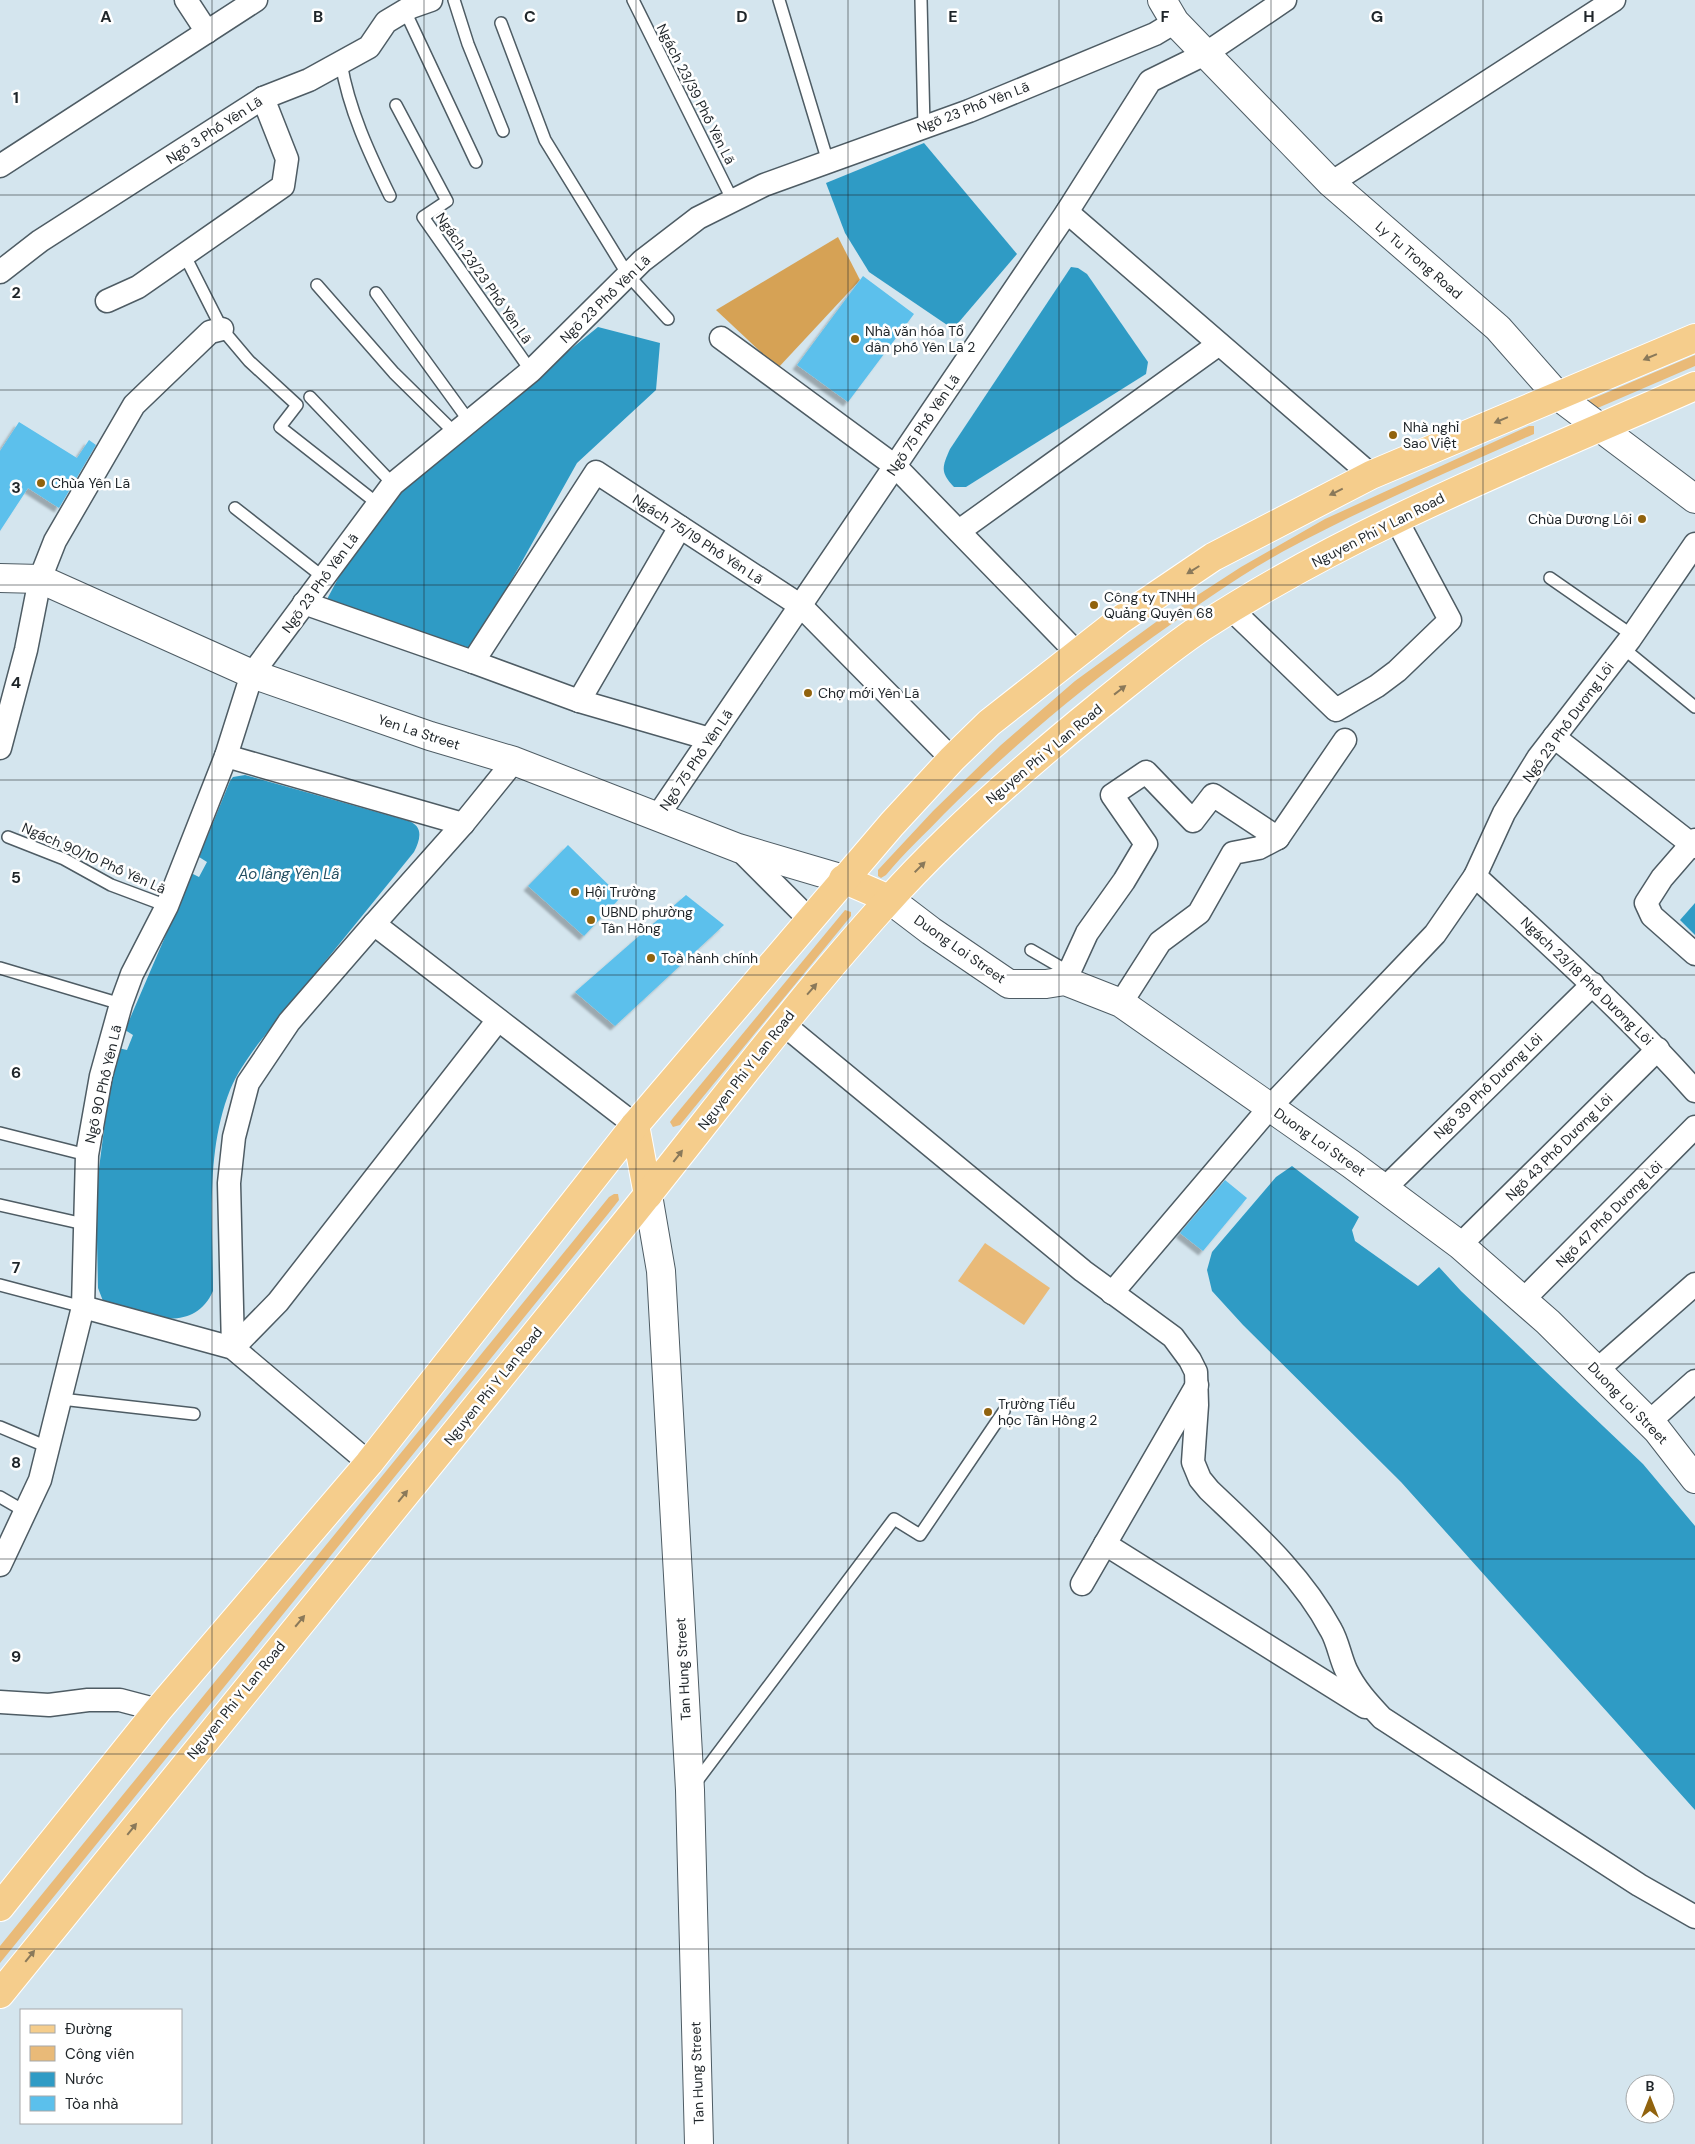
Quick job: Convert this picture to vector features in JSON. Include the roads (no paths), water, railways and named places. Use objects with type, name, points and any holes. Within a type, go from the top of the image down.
[{"type":"main road","points":[[0,1907],[158,1710],[369,1463],[635,1125],[844,879],[952,759],[989,724],[1076,652],[1169,585],[1212,557],[1371,475],[1695,338]]},
{"type":"main road","name":"Nguyen Phi Y Lan Road","points":[[0,1994],[228,1709],[648,1195],[782,1023],[889,899],[1031,761],[1199,629],[1289,576],[1396,519],[1446,495],[1695,386]]},
{"type":"main road","points":[[844,879],[889,899]]},
{"type":"main road","points":[[635,1125],[648,1195]]},
{"type":"street","points":[[186,0],[207,32]]},
{"type":"street","points":[[0,166],[256,0]]},
{"type":"street","name":"Ngõ 3 Phố Yên Lã","points":[[0,272],[40,241],[263,98],[309,80],[369,47],[386,22],[405,11],[431,0]]},
{"type":"street","name":"Ngõ 75 Phố Yên Lã","points":[[657,816],[1067,212],[1150,81],[1205,54],[1285,0]]},
{"type":"street","points":[[1331,183],[1614,0]]},
{"type":"street","name":"Ngõ 23 Phố Yên Lã","points":[[252,674],[393,484],[531,371],[642,261],[698,218],[764,185],[924,127],[1154,34],[1168,11]]},
{"type":"street","name":"Ly Tu Trong Road","points":[[1168,11],[1205,54],[1331,183],[1498,328],[1558,396],[1695,499]]},
{"type":"street","points":[[107,301],[138,287],[283,186],[287,160],[263,98]]},
{"type":"street","points":[[1067,212],[1371,475]]},
{"type":"street","points":[[2,736],[26,650],[40,579],[56,541],[134,405],[210,332],[222,329]]},
{"type":"street","points":[[721,338],[895,466],[1076,652]]},
{"type":"street","points":[[959,531],[1219,344]]},
{"type":"street","name":"Ngách 75/19 Phố Yên Lã","points":[[473,662],[596,472],[801,606],[952,759]]},
{"type":"street","points":[[1231,609],[1336,710],[1377,686],[1397,671],[1450,620],[1396,519]]},
{"type":"street","points":[[579,701],[680,527]]},
{"type":"street","name":"Ngõ 23 Phố Dương Lôi","points":[[1112,1293],[1270,1107],[1435,934],[1475,876],[1504,813],[1538,758],[1628,642],[1695,544]]},
{"type":"street","name":"Yen La Street","points":[[0,578],[40,579],[252,674],[430,736],[514,761],[738,848],[844,879]]},
{"type":"street","points":[[304,603],[579,701],[710,739]]},
{"type":"street","name":"Ngõ 90 Phố Yên Lã","points":[[0,1565],[40,1480],[50,1448],[83,1307],[87,1155],[101,1076],[121,1004],[132,974],[167,906],[226,756],[252,674]]},
{"type":"street","points":[[1554,737],[1694,843],[1662,878],[1646,903],[1652,916],[1695,954]]},
{"type":"street","points":[[1121,1003],[1160,942],[1199,914],[1233,853],[1259,848],[1278,838],[1345,740]]},
{"type":"street","points":[[226,756],[463,824]]},
{"type":"street","points":[[233,1348],[229,1182],[234,1137],[248,1083],[290,1022],[463,824],[514,761]]},
{"type":"street","points":[[1067,976],[1087,933],[1124,881],[1146,844],[1112,796],[1146,772],[1193,821],[1213,796],[1278,838]]},
{"type":"street","points":[[738,848],[809,919]]},
{"type":"street","name":"Ngách 23/18 Phố Dương Lôi","points":[[1475,876],[1592,984],[1658,1049],[1695,1091]]},
{"type":"street","name":"Duong Loi Street","points":[[889,899],[1009,984],[1046,984],[1067,976],[1121,1003],[1384,1189],[1460,1245],[1523,1300],[1598,1370],[1649,1422],[1695,1479]]},
{"type":"street","points":[[374,924],[635,1125]]},
{"type":"street","name":"Ngõ 39 Phố Dương Lôi","points":[[1384,1189],[1592,984]]},
{"type":"street","points":[[233,1348],[278,1302],[498,1020]]},
{"type":"street","points":[[782,1023],[1112,1293],[1173,1337],[1190,1360],[1196,1372],[1194,1462],[1200,1479],[1209,1490],[1278,1555],[1332,1631],[1345,1668],[1358,1691],[1382,1718]]},
{"type":"street","name":"Ngõ 43 Phố Dương Lôi","points":[[1460,1245],[1658,1049]]},
{"type":"street","name":"Ngõ 47 Phố Dương Lôi","points":[[1523,1300],[1695,1127]]},
{"type":"street","name":"Tan Hung Street","points":[[648,1195],[661,1271],[690,1790],[699,2144]]},
{"type":"street","points":[[1598,1370],[1695,1284]]},
{"type":"street","points":[[83,1307],[233,1348],[369,1463]]},
{"type":"street","points":[[1649,1422],[1695,1381]]},
{"type":"street","points":[[1082,1584],[1197,1384]]},
{"type":"street","points":[[1105,1544],[1382,1718],[1639,1885],[1695,1917]]},
{"type":"street","points":[[0,1702],[49,1706],[88,1700],[120,1700],[158,1710]]},
{"type":"lane","points":[[454,0],[468,44],[503,131]]},
{"type":"lane","name":"Ngách 23/39 Phố Yên Lã","points":[[633,0],[733,200]]},
{"type":"lane","points":[[779,0],[828,162]]},
{"type":"lane","points":[[921,0],[924,127]]},
{"type":"lane","points":[[405,11],[476,162]]},
{"type":"lane","points":[[501,23],[544,140],[628,275],[668,319]]},
{"type":"lane","points":[[340,62],[345,89],[365,143],[390,196]]},
{"type":"lane","name":"Ngách 23/23 Phố Yên Lã","points":[[396,105],[447,201],[423,217],[531,371]]},
{"type":"lane","points":[[184,254],[222,329],[249,361],[297,405],[280,427],[378,504]]},
{"type":"lane","points":[[317,285],[394,373],[462,427]]},
{"type":"lane","points":[[376,293],[462,427]]},
{"type":"lane","points":[[310,397],[393,484]]},
{"type":"lane","points":[[235,508],[323,577]]},
{"type":"lane","points":[[1550,578],[1628,642],[1695,707]]},
{"type":"lane","name":"Ngách 90/10 Phố Yên Lã","points":[[8,837],[64,859],[110,885],[167,906]]},
{"type":"lane","points":[[1031,950],[1067,976]]},
{"type":"lane","points":[[0,968],[121,1004]]},
{"type":"lane","points":[[0,1133],[87,1155]]},
{"type":"lane","points":[[0,1206],[84,1224]]},
{"type":"lane","points":[[0,1284],[83,1307]]},
{"type":"lane","points":[[61,1398],[194,1414]]},
{"type":"lane","points":[[690,1790],[894,1519],[920,1536],[1004,1411]]},
{"type":"lane","points":[[0,1427],[50,1448]]},
{"type":"lane","points":[[0,1497],[26,1512]]},
{"type":"water","points":[[924,143],[1017,254],[953,329],[869,272],[845,233],[826,183]]},
{"type":"water","points":[[1071,267],[1078,268],[1087,274],[1148,362],[1146,374],[966,487],[954,487],[944,473],[945,460],[950,449]]},
{"type":"water","points":[[598,327],[660,343],[656,390],[577,463],[473,649],[325,603],[376,507]]},
{"type":"water","name":"Ao làng Yên Lã","points":[[245,775],[409,821],[419,830],[419,838],[414,852],[258,1044],[230,1090],[222,1114],[214,1164],[212,1189],[213,1291],[204,1305],[192,1314],[178,1318],[148,1316],[103,1301],[98,1288],[96,1192],[109,1090],[118,1048],[127,1050],[133,1035],[125,1030],[174,916],[189,872],[199,877],[207,862],[199,857],[230,781],[233,777]]},
{"type":"water","points":[[1695,903],[1695,935],[1680,920]]},
{"type":"water","points":[[1292,1166],[1359,1217],[1352,1230],[1355,1241],[1418,1286],[1439,1267],[1461,1291],[1643,1464],[1695,1526],[1695,1810],[1401,1482],[1243,1325],[1212,1291],[1207,1270],[1212,1252],[1276,1177]]},
{"type":"place","name":"Nhà văn hóa Tổ dân phố Yên Lã 2","points":[[855,339]]},
{"type":"place","name":"Nhà nghỉ Sao Việt","points":[[1393,435]]},
{"type":"place","name":"Chùa Yên Lã","points":[[41,483]]},
{"type":"place","name":"Chùa Dương Lôi","points":[[1642,519]]},
{"type":"place","name":"Công ty TNHH Quảng Quyên 68","points":[[1094,605]]},
{"type":"place","name":"Chợ mới Yên Lã","points":[[808,693]]},
{"type":"place","name":"Hội Trường","points":[[575,892]]},
{"type":"place","name":"UBND phường Tân Hồng","points":[[591,920]]},
{"type":"place","name":"Toà hành chính","points":[[651,958]]},
{"type":"place","name":"Trường Tiểu học Tân Hồng 2","points":[[988,1412]]}]
